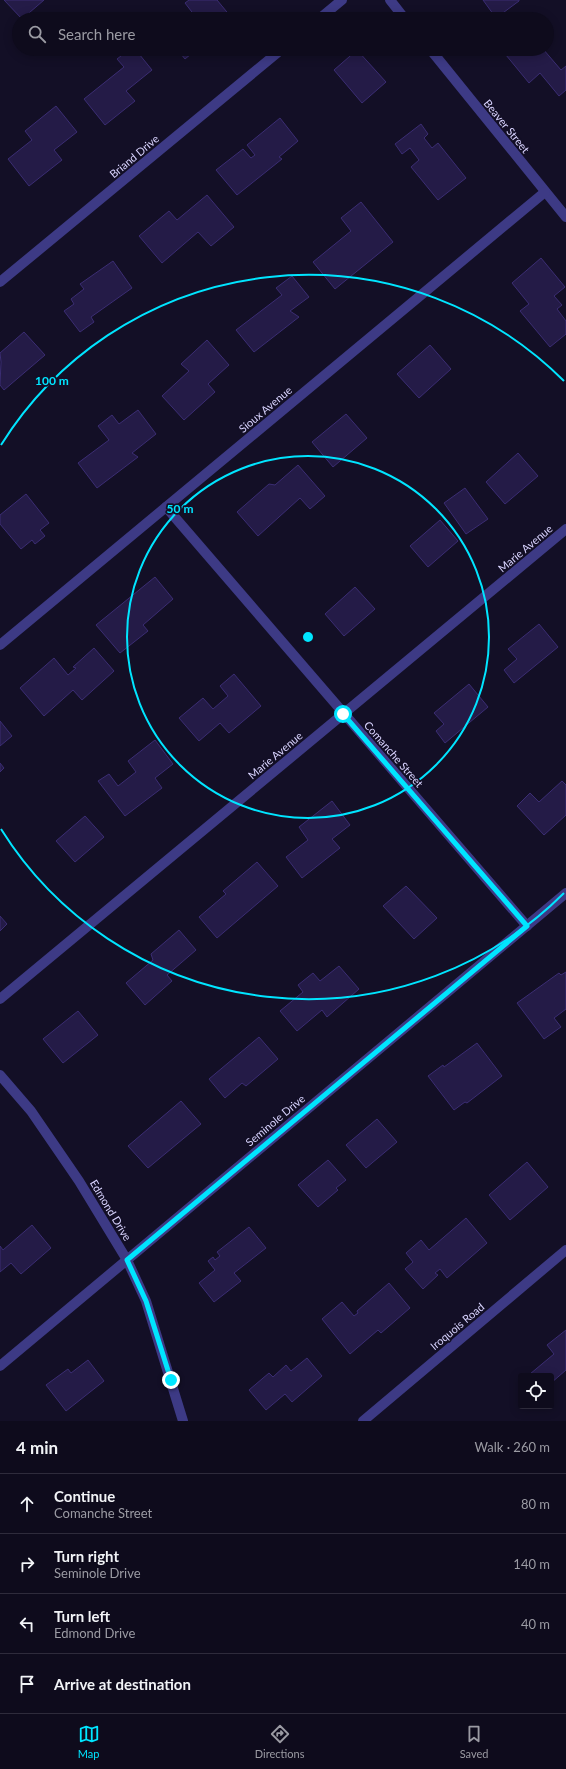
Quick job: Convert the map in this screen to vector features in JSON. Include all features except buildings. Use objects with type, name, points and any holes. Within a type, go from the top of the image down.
[{"type":"street","points":[[327,12],[342,0]]},
{"type":"street","points":[[390,0],[399,12]]},
{"type":"street","name":"Briand Drive","points":[[0,282],[274,56]]},
{"type":"street","name":"Beaver Street","points":[[436,56],[566,217]]},
{"type":"street","name":"Sioux Avenue","points":[[0,645],[545,192]]},
{"type":"street","name":"Comanche Street","points":[[166,507],[527,926]]},
{"type":"street","name":"Marie Avenue","points":[[0,999],[566,529]]},
{"type":"street","name":"Seminole Drive","points":[[0,1366],[566,893]]},
{"type":"street","name":"Edmond Drive","points":[[0,1075],[36,1117],[79,1181],[127,1260],[146,1301],[183,1421]]},
{"type":"street","name":"Iroquois Road","points":[[363,1421],[566,1250]]},
{"type":"route","points":[[171,1380],[146,1301],[127,1260],[527,926],[343,714]]}]
